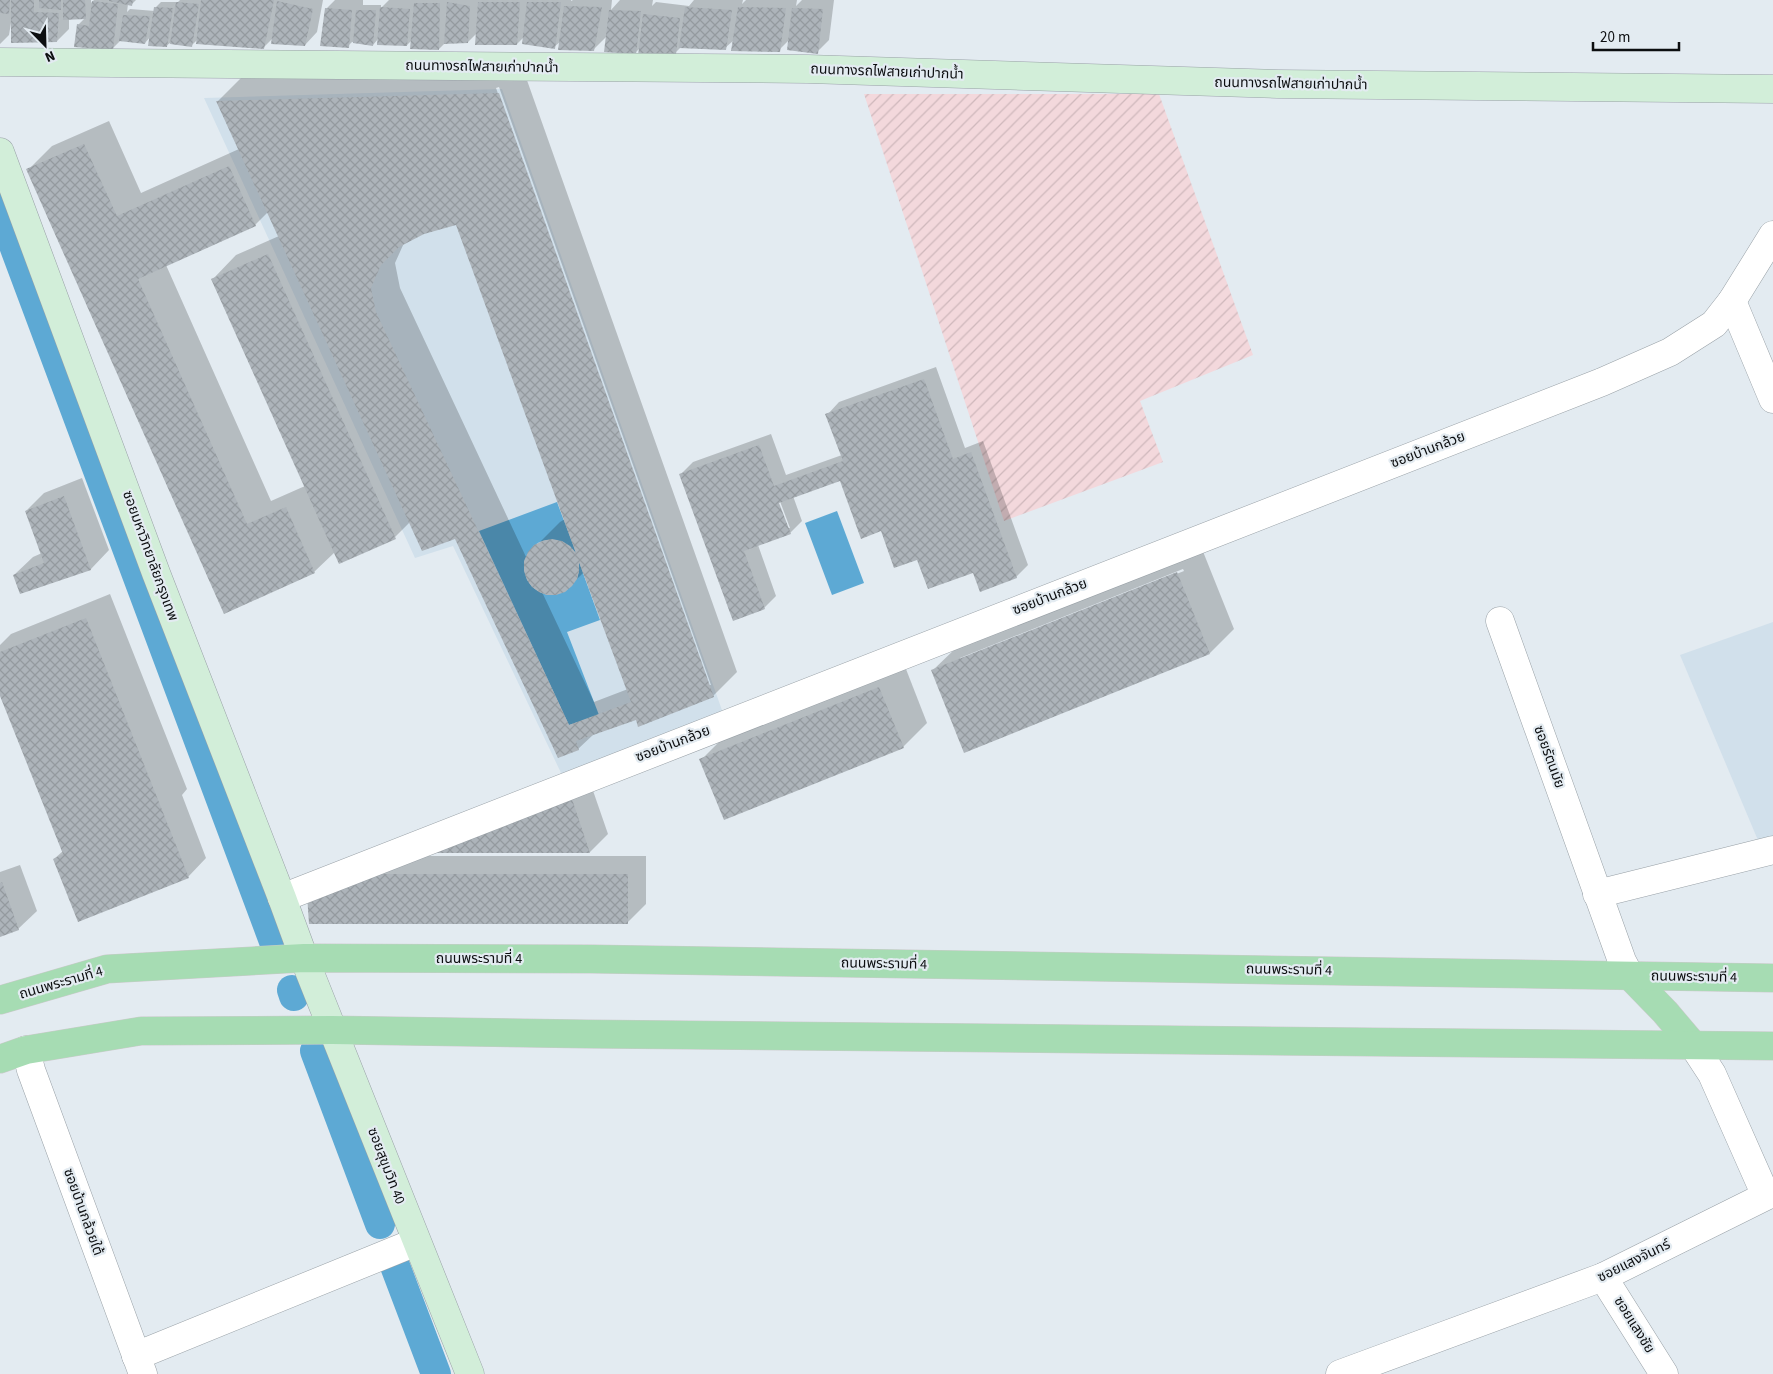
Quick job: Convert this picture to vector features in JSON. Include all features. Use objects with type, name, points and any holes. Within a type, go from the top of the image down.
[{"type":"main road","name":"ถนนพระรามที่ 4","points":[[0,1000],[107,969],[304,958],[612,960],[1773,978]]},
{"type":"main road","points":[[1630,976],[1665,1012],[1693,1045]]},
{"type":"main road","points":[[0,1059],[26,1050],[141,1031],[332,1030],[1773,1046]]},
{"type":"street","name":"ถนนทางรถไฟสายเก่าปากน้ำ","points":[[0,62],[808,69],[1278,84],[1773,89]]},
{"type":"street","name":"ซอยมหาวิทยาลัยกรุงเทพ","points":[[0,152],[160,582],[304,958]]},
{"type":"street","name":"ซอยบ้านกล้วย","points":[[282,898],[1602,382],[1670,352],[1714,324],[1732,301],[1773,235]]},
{"type":"street","points":[[1732,301],[1773,399]]},
{"type":"street","name":"ซอยรัตนมัย","points":[[1500,621],[1597,894],[1622,961],[1630,976]]},
{"type":"street","points":[[1597,894],[1773,850]]},
{"type":"street","name":"ซอยสุขุมวิท 40","points":[[304,958],[470,1374]]},
{"type":"street","name":"ซอยแสงจันทร์","points":[[1340,1374],[1603,1277],[1766,1196],[1712,1074],[1693,1045]]},
{"type":"street","name":"ซอยบ้านกล้วยใต้","points":[[26,1050],[31,1070],[140,1365]]},
{"type":"street","points":[[140,1365],[416,1242]]},
{"type":"street","name":"ซอยแสงชัย","points":[[1603,1277],[1664,1374]]},
{"type":"shaded area","points":[[502,89],[723,713],[562,775],[453,546],[415,558],[204,98]]},
{"type":"shaded area","points":[[864,94],[1159,94],[1253,355],[1140,401],[1163,462],[1004,521]]},
{"type":"shaded area","points":[[1773,622],[1773,863],[1768,864],[1680,655]]},
{"type":"water","points":[[557,502],[576,553],[561,543],[543,540],[529,552],[525,571],[528,580],[535,589],[547,595],[577,579],[579,562],[600,620],[567,632],[599,715],[569,725],[479,531]]},
{"type":"water","points":[[837,511],[864,583],[832,595],[805,523]]},
{"type":"building","points":[[0,0],[10,0],[9,14],[0,13]]},
{"type":"building","points":[[11,0],[34,0],[34,12],[59,13],[57,42],[11,43]]},
{"type":"building","points":[[39,0],[61,0],[61,10],[39,8]]},
{"type":"building","points":[[63,0],[85,0],[86,19],[63,20]]},
{"type":"building","points":[[109,0],[133,0],[132,6]]},
{"type":"building","points":[[201,0],[274,0],[264,49],[196,44]]},
{"type":"building","points":[[92,1],[118,4],[113,50],[74,47],[77,24],[89,26]]},
{"type":"building","points":[[277,1],[313,9],[305,46],[271,44]]},
{"type":"building","points":[[176,2],[199,4],[192,47],[170,44]]},
{"type":"building","points":[[447,2],[470,6],[468,43],[444,44]]},
{"type":"building","points":[[478,2],[520,2],[517,45],[475,45]]},
{"type":"building","points":[[527,2],[561,2],[555,49],[522,44]]},
{"type":"building","points":[[414,3],[440,3],[439,50],[410,49]]},
{"type":"building","points":[[564,6],[602,7],[594,51],[558,50]]},
{"type":"building","points":[[154,7],[173,8],[167,47],[148,46]]},
{"type":"building","points":[[380,7],[410,9],[407,46],[377,45]]},
{"type":"building","points":[[685,7],[732,10],[726,50],[679,48]]},
{"type":"building","points":[[738,7],[786,8],[780,52],[731,51]]},
{"type":"building","points":[[325,8],[352,10],[349,48],[320,46]]},
{"type":"building","points":[[792,8],[823,9],[818,54],[787,50]]},
{"type":"building","points":[[356,10],[376,10],[373,46],[353,43]]},
{"type":"building","points":[[609,10],[641,11],[636,54],[604,52]]},
{"type":"building","points":[[643,14],[680,18],[676,54],[638,56]]},
{"type":"building","points":[[123,15],[150,16],[145,44],[119,41]]},
{"type":"building","points":[[499,93],[714,697],[638,727],[636,720],[576,741],[579,750],[558,758],[455,539],[422,551],[216,101]],"holes":[[[456,225],[576,553],[562,541],[552,539],[534,545],[524,561],[524,571],[527,580],[532,587],[547,595],[565,592],[577,579],[579,562],[631,702],[569,725],[376,312],[371,288],[381,265],[399,247],[424,234]]]},
{"type":"building","points":[[84,144],[117,216],[229,166],[256,226],[138,279],[247,524],[286,507],[315,573],[224,614],[26,169]]},
{"type":"building","points":[[268,254],[396,539],[339,564],[211,279]]},
{"type":"building","points":[[924,379],[953,459],[971,452],[1017,578],[980,592],[973,573],[928,589],[917,560],[894,568],[881,531],[861,539],[840,481],[779,503],[791,534],[744,551],[765,609],[733,621],[679,474],[759,445],[774,486],[843,461],[825,414]]},
{"type":"building","points":[[64,496],[91,570],[20,594],[13,575],[44,563],[25,511]]},
{"type":"building","points":[[1177,572],[1210,654],[964,753],[931,670]]},
{"type":"building","points":[[86,618],[189,878],[78,922],[53,859],[63,854],[0,696],[0,652]]},
{"type":"building","points":[[879,687],[904,748],[724,820],[699,759]]},
{"type":"building","points":[[572,799],[590,853],[434,853]]},
{"type":"building","points":[[361,874],[628,874],[628,924],[309,924],[307,894]]},
{"type":"building","points":[[2,882],[19,930],[0,937],[0,883]]},
{"type":"waterway","points":[[0,208],[275,944]]},
{"type":"waterway","points":[[292,990],[294,996]]},
{"type":"waterway","points":[[315,1051],[380,1224]]},
{"type":"waterway","points":[[392,1258],[436,1374]]}]
